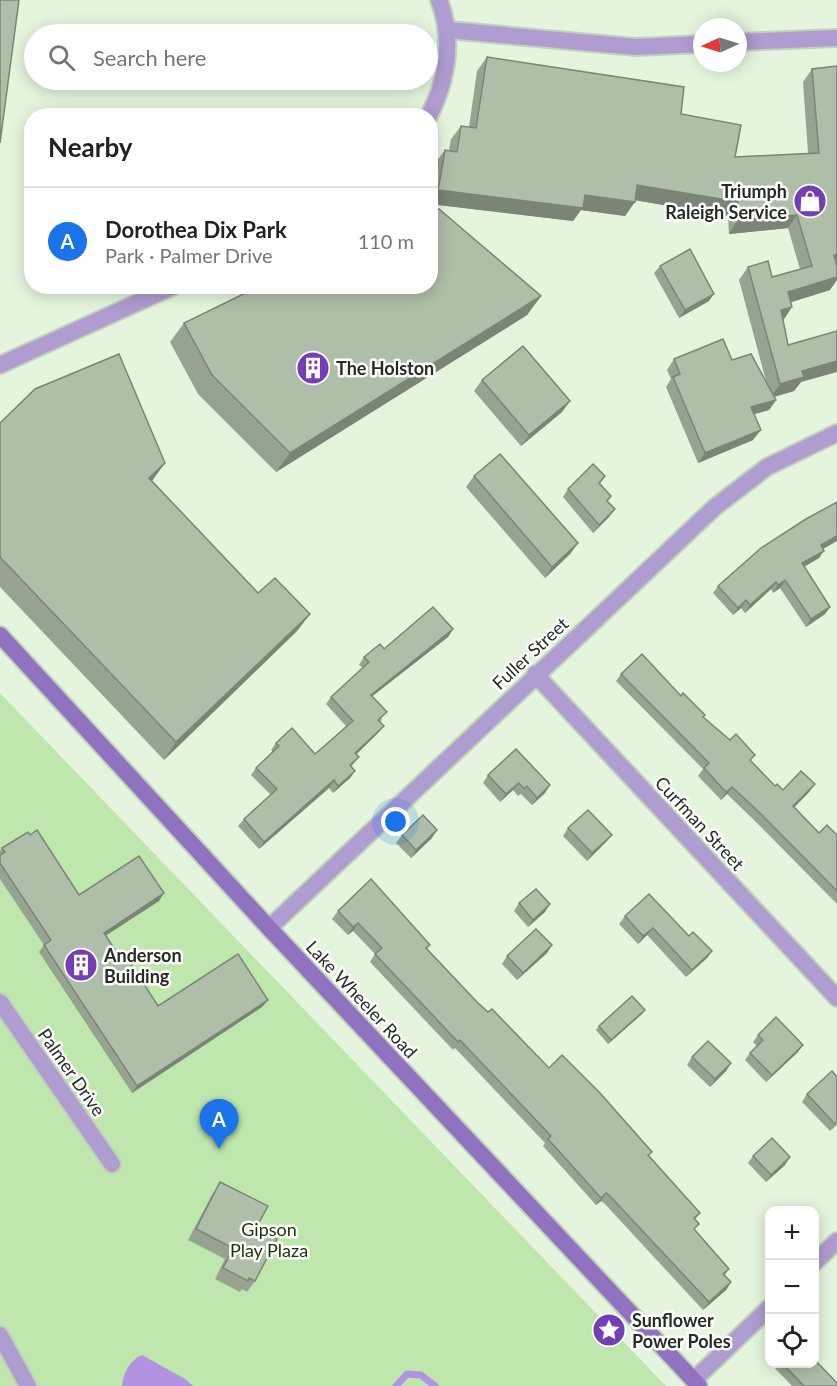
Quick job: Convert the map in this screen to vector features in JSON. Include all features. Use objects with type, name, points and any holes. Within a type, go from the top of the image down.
[{"type":"main road","name":"Lake Wheeler Road","points":[[0,635],[269,928],[697,1383]]},
{"type":"street","points":[[432,108],[444,76],[449,48],[448,30],[440,0]]},
{"type":"street","points":[[448,30],[636,47],[693,44]]},
{"type":"street","points":[[747,42],[837,38]]},
{"type":"street","points":[[0,365],[156,294]]},
{"type":"street","name":"Fuller Street","points":[[269,928],[535,674],[715,507],[767,467],[837,433]]},
{"type":"street","name":"Curfman Street","points":[[535,674],[837,998]]},
{"type":"street","name":"Palmer Drive","points":[[0,1002],[112,1164]]},
{"type":"street","points":[[817,1260],[837,1241]]},
{"type":"street","points":[[697,1383],[765,1312]]},
{"type":"street","points":[[0,1335],[28,1386]]},
{"type":"green space","name":"Gipson Play Plaza","points":[[0,693],[666,1386],[0,1386]]},
{"type":"shaded area","points":[[142,1355],[185,1379],[193,1386],[122,1386],[128,1368]]},
{"type":"building","points":[[0,0],[19,0],[0,143]]},
{"type":"building","points":[[487,57],[684,87],[681,114],[741,125],[735,157],[819,153],[812,69],[837,66],[837,255],[834,255],[837,277],[788,292],[792,307],[781,310],[788,345],[837,331],[837,361],[802,371],[804,377],[780,384],[748,267],[768,261],[772,277],[812,266],[797,215],[738,220],[738,202],[637,185],[635,202],[585,195],[583,208],[438,190],[445,150],[457,152],[461,126],[476,128]]},
{"type":"building","name":"The Holston","points":[[438,209],[541,296],[290,453],[212,375],[184,323],[244,294],[438,294]]},
{"type":"building","points":[[690,249],[714,294],[685,310],[660,266]]},
{"type":"building","points":[[723,339],[732,360],[751,354],[776,400],[751,407],[761,430],[705,453],[673,377],[680,374],[674,359]]},
{"type":"building","points":[[523,346],[570,401],[529,435],[482,380]]},
{"type":"building","points":[[119,354],[165,463],[149,478],[258,593],[275,578],[310,614],[176,742],[0,557],[0,423],[35,389]]},
{"type":"building","points":[[500,454],[578,543],[552,567],[474,476]]},
{"type":"building","points":[[593,464],[605,476],[599,483],[611,496],[607,501],[615,509],[599,525],[568,489]]},
{"type":"building","points":[[837,502],[837,536],[821,545],[824,551],[802,563],[830,607],[811,619],[785,580],[778,585],[776,582],[750,605],[746,600],[738,608],[718,586],[761,548]]},
{"type":"building","points":[[433,607],[453,629],[371,695],[387,712],[378,720],[384,726],[355,753],[359,757],[350,765],[355,771],[338,786],[334,780],[264,842],[244,819],[277,789],[256,768],[279,746],[276,743],[292,728],[315,754],[353,721],[331,697],[369,662],[364,657],[380,644],[384,649]]},
{"type":"building","points":[[642,654],[681,696],[683,693],[705,715],[703,717],[730,740],[736,734],[755,755],[750,760],[775,786],[777,784],[783,790],[801,771],[815,784],[793,806],[819,833],[827,825],[837,835],[837,891],[732,787],[726,792],[704,768],[709,763],[621,674]]},
{"type":"building","points":[[516,749],[550,785],[537,798],[527,786],[524,789],[519,783],[506,794],[488,775]]},
{"type":"building","points":[[588,810],[612,835],[592,853],[568,828]]},
{"type":"building","points":[[423,815],[437,830],[416,850],[402,835]]},
{"type":"building","name":"Anderson Building","points":[[37,830],[79,895],[139,856],[164,893],[104,933],[124,964],[129,961],[158,1006],[238,954],[268,1000],[137,1086],[44,945],[51,940],[0,863],[0,855],[5,852],[2,848],[28,832],[30,835]]},
{"type":"building","points":[[371,879],[430,945],[426,948],[477,1002],[488,1012],[492,1009],[549,1068],[562,1055],[600,1093],[652,1152],[648,1155],[700,1213],[694,1218],[699,1224],[694,1229],[729,1269],[723,1274],[731,1282],[709,1302],[609,1195],[606,1193],[601,1198],[548,1139],[551,1136],[375,954],[382,948],[358,923],[353,927],[338,911]]},
{"type":"building","points":[[536,889],[550,904],[533,920],[519,903]]},
{"type":"building","points":[[649,894],[689,936],[693,932],[712,951],[692,970],[653,928],[643,936],[625,916]]},
{"type":"building","points":[[536,929],[552,945],[523,973],[507,956]]},
{"type":"building","points":[[632,996],[645,1010],[611,1040],[599,1026]]},
{"type":"building","points":[[776,1017],[803,1045],[772,1075],[750,1053],[763,1040],[758,1035]]},
{"type":"building","points":[[708,1041],[731,1063],[715,1079],[692,1057]]},
{"type":"building","points":[[832,1071],[837,1077],[837,1122],[835,1124],[807,1094]]},
{"type":"building","points":[[772,1138],[790,1157],[771,1175],[753,1156]]},
{"type":"building","points":[[220,1182],[268,1206],[256,1228],[277,1239],[255,1281],[249,1278],[248,1281],[223,1268],[233,1248],[196,1229]]},
{"type":"building","points":[[819,1364],[837,1383],[837,1386],[804,1386],[787,1368],[819,1368]]},
{"type":"waterway","points":[[396,1386],[407,1374],[421,1375],[435,1386]]},
{"type":"place","name":"Triumph Raleigh Service","points":[[810,201]]},
{"type":"place","name":"The Holston","points":[[313,368]]},
{"type":"place","name":"Anderson Building","points":[[81,965]]},
{"type":"place","name":"Dorothea Dix Park","points":[[219,1149]]},
{"type":"place","name":"Sunflower Power Poles","points":[[609,1330]]}]
